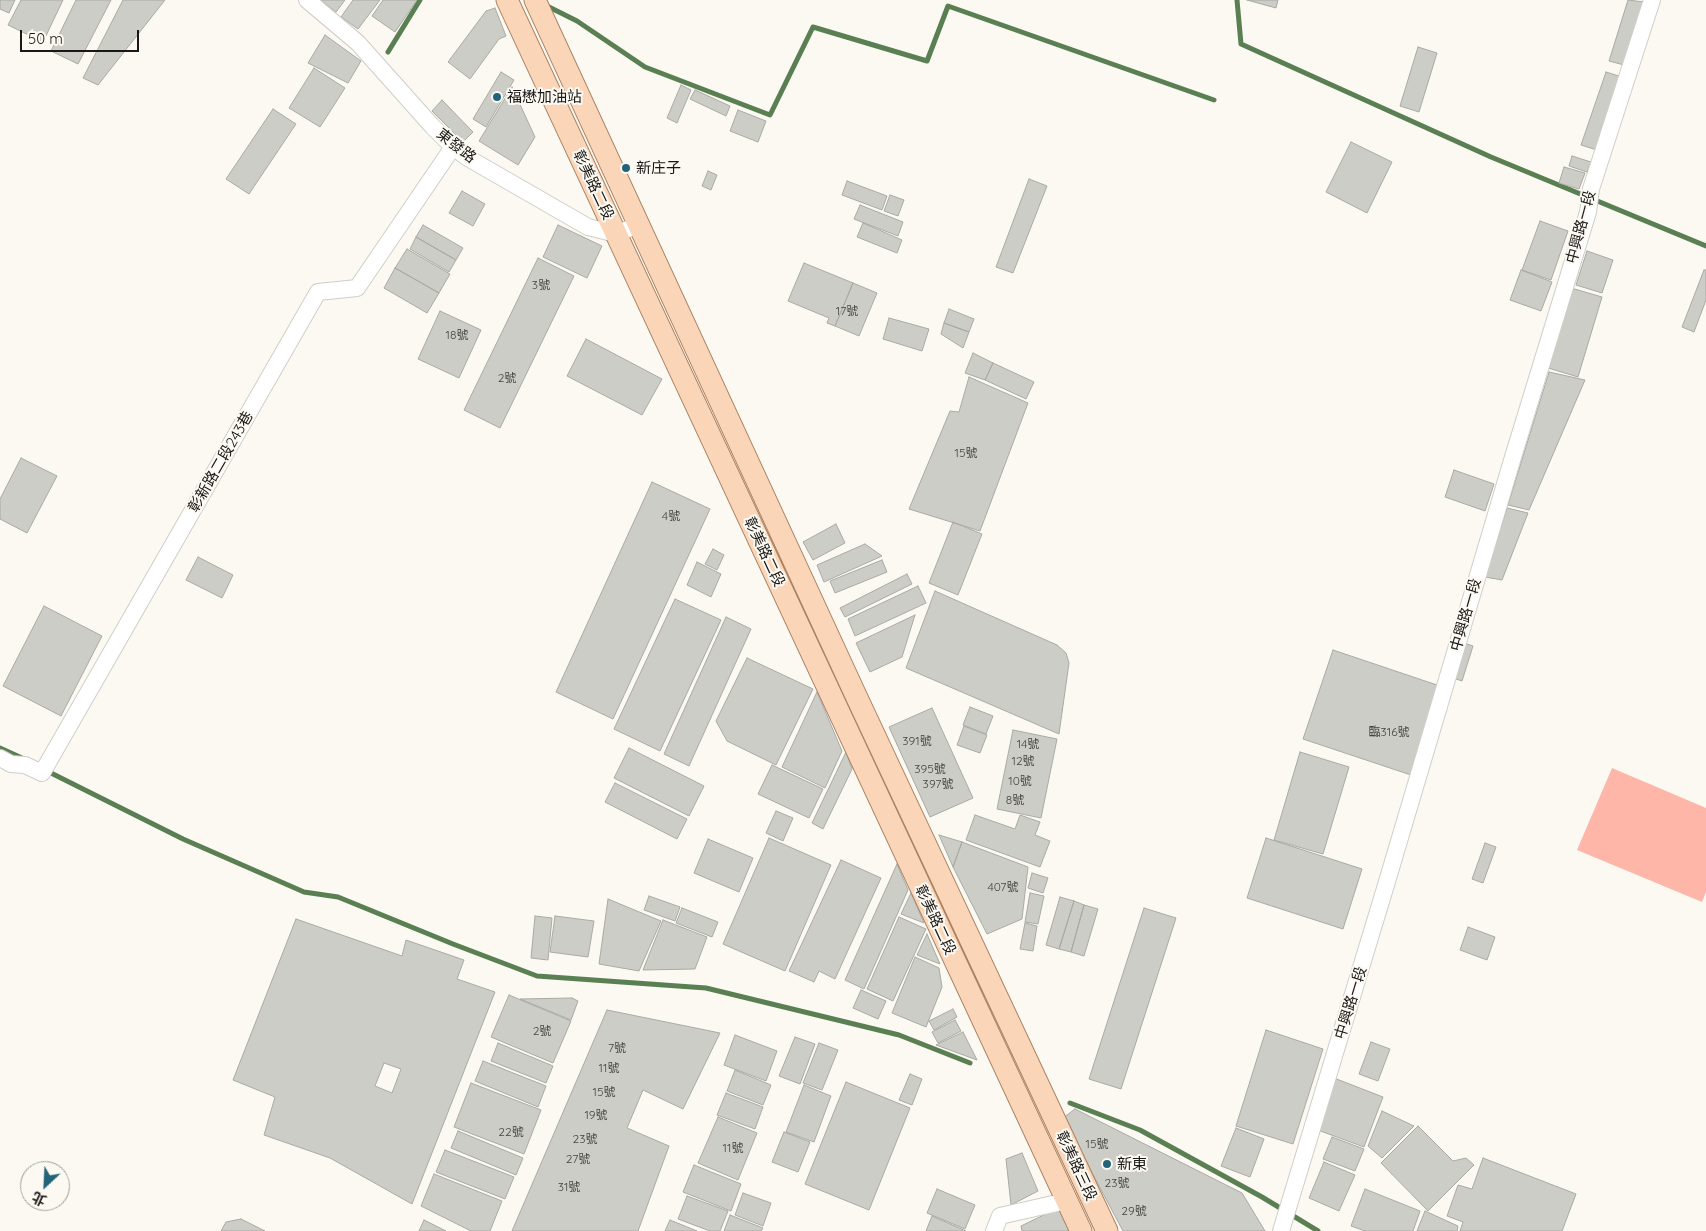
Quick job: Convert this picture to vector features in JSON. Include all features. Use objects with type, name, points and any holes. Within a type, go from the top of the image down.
[{"type":"main road","name":"彰美路二段","points":[[507,0],[1021,1105]]},
{"type":"main road","name":"彰美路二段","points":[[535,0],[1045,1100]]},
{"type":"main road","points":[[815,664],[838,655]]},
{"type":"main road","name":"彰美路三段","points":[[1045,1100],[1107,1231]]},
{"type":"main road","name":"彰美路三段","points":[[1021,1105],[1081,1231]]},
{"type":"street","name":"東發路","points":[[307,0],[358,43],[452,147],[588,227],[616,234]]},
{"type":"street","name":"中興路一段","points":[[1282,1231],[1588,212],[1591,189],[1652,0]]},
{"type":"street","name":"彰新路二段243巷","points":[[0,758],[10,764],[25,765],[42,773],[318,292],[357,288],[452,147]]},
{"type":"street","points":[[616,234],[640,224]]},
{"type":"street","points":[[994,1231],[1000,1216],[1066,1201]]},
{"type":"shaded area","points":[[1612,768],[1706,808],[1706,892],[1702,902],[1577,850]]},
{"type":"building","points":[[0,0],[15,0],[9,13],[0,9]]},
{"type":"building","points":[[21,0],[63,0],[43,42],[8,25]]},
{"type":"building","points":[[76,0],[111,0],[78,64],[51,51]]},
{"type":"building","points":[[123,0],[165,0],[98,85],[83,78]]},
{"type":"building","points":[[320,0],[345,0],[336,12]]},
{"type":"building","points":[[353,0],[380,0],[358,29],[341,17]]},
{"type":"building","points":[[383,0],[417,0],[395,32],[372,16]]},
{"type":"building","points":[[1247,0],[1278,0],[1276,8]]},
{"type":"building","points":[[1628,0],[1644,2],[1624,65],[1609,61]]},
{"type":"building","points":[[495,8],[506,36],[499,39],[470,79],[448,62],[486,11]]},
{"type":"building","points":[[325,35],[361,61],[348,83],[308,63]]},
{"type":"building","points":[[1418,47],[1437,53],[1419,112],[1400,106]]},
{"type":"building","points":[[314,68],[345,88],[320,127],[289,108]]},
{"type":"building","points":[[501,72],[514,80],[486,127],[473,119]]},
{"type":"building","points":[[1606,72],[1622,77],[1597,150],[1581,145]]},
{"type":"building","points":[[681,85],[691,90],[677,123],[667,118]]},
{"type":"building","points":[[512,87],[535,137],[518,165],[479,141]]},
{"type":"building","points":[[695,90],[730,106],[726,116],[690,99]]},
{"type":"building","points":[[442,100],[473,132],[463,142],[432,111]]},
{"type":"building","points":[[273,109],[296,124],[249,194],[226,179]]},
{"type":"building","points":[[738,110],[766,121],[758,142],[730,131]]},
{"type":"building","points":[[1351,142],[1392,162],[1367,213],[1326,192]]},
{"type":"building","points":[[1572,156],[1591,162],[1587,172],[1569,166]]},
{"type":"building","points":[[1564,167],[1585,173],[1579,189],[1559,183]]},
{"type":"building","points":[[708,171],[717,175],[711,190],[702,186]]},
{"type":"building","points":[[1029,179],[1047,186],[1013,273],[996,267]]},
{"type":"building","points":[[847,181],[887,196],[882,210],[842,195]]},
{"type":"building","points":[[462,191],[485,204],[473,226],[449,213]]},
{"type":"building","points":[[890,195],[904,200],[898,216],[884,211]]},
{"type":"building","points":[[860,205],[903,222],[898,236],[854,219]]},
{"type":"building","points":[[1540,221],[1568,231],[1551,280],[1522,270]]},
{"type":"building","points":[[863,223],[902,240],[897,253],[857,237]]},
{"type":"building","points":[[423,225],[463,248],[456,260],[416,237]]},
{"type":"building","points":[[558,225],[602,246],[587,278],[543,257]]},
{"type":"building","points":[[416,237],[456,260],[449,272],[410,249]]},
{"type":"building","points":[[407,249],[450,274],[439,293],[395,268]]},
{"type":"building","points":[[1587,251],[1613,260],[1602,293],[1576,285]]},
{"type":"building","points":[[538,258],[574,276],[500,428],[464,410]]},
{"type":"building","points":[[804,263],[853,283],[835,326],[827,323],[829,318],[788,301]]},
{"type":"building","points":[[395,268],[439,293],[427,313],[384,288]]},
{"type":"building","points":[[1521,270],[1552,282],[1541,311],[1510,300]]},
{"type":"building","points":[[1704,270],[1706,270],[1706,300],[1694,332],[1682,327]]},
{"type":"building","points":[[853,283],[877,293],[859,336],[835,326]]},
{"type":"building","points":[[1571,288],[1602,297],[1578,377],[1548,368]]},
{"type":"building","points":[[949,309],[974,319],[969,332],[944,323]]},
{"type":"building","points":[[440,311],[481,330],[459,378],[418,359]]},
{"type":"building","points":[[889,318],[929,329],[922,351],[883,339]]},
{"type":"building","points":[[944,323],[969,332],[963,348],[941,334]]},
{"type":"building","points":[[586,339],[662,379],[642,415],[567,376]]},
{"type":"building","points":[[973,353],[993,363],[985,380],[965,373]]},
{"type":"building","points":[[993,363],[1034,382],[1026,399],[985,380]]},
{"type":"building","points":[[1549,372],[1585,380],[1529,510],[1508,505]]},
{"type":"building","points":[[969,377],[1028,403],[980,531],[909,509],[950,411],[959,412]]},
{"type":"building","points":[[21,458],[57,476],[27,533],[0,519],[0,499]]},
{"type":"building","points":[[1454,470],[1494,484],[1485,511],[1445,497]]},
{"type":"building","points":[[652,482],[710,509],[613,719],[556,692]]},
{"type":"building","points":[[1507,508],[1528,513],[1502,580],[1485,577]]},
{"type":"building","points":[[953,522],[982,534],[958,595],[929,583]]},
{"type":"building","points":[[836,524],[845,543],[813,560],[803,542]]},
{"type":"building","points":[[865,544],[882,556],[824,582],[817,565]]},
{"type":"building","points":[[713,549],[724,555],[717,570],[705,564]]},
{"type":"building","points":[[198,557],[233,575],[222,598],[186,580]]},
{"type":"building","points":[[882,560],[887,572],[835,593],[830,581]]},
{"type":"building","points":[[697,562],[721,574],[711,597],[687,585]]},
{"type":"building","points":[[907,574],[912,584],[845,617],[840,608]]},
{"type":"building","points":[[918,586],[926,603],[855,636],[848,619]]},
{"type":"building","points":[[935,591],[1057,645],[1066,653],[1069,663],[1059,734],[906,668]]},
{"type":"building","points":[[675,599],[721,620],[660,751],[614,729]]},
{"type":"building","points":[[44,606],[102,636],[61,716],[3,686]]},
{"type":"building","points":[[915,615],[902,657],[870,672],[856,643]]},
{"type":"building","points":[[726,617],[751,629],[689,766],[664,754]]},
{"type":"building","points":[[1464,643],[1473,646],[1462,681],[1453,678]]},
{"type":"building","points":[[1333,650],[1440,686],[1411,775],[1303,739]]},
{"type":"building","points":[[747,658],[813,689],[776,765],[727,741],[716,721]]},
{"type":"building","points":[[817,692],[842,751],[825,788],[782,767]]},
{"type":"building","points":[[970,707],[993,716],[986,734],[963,725]]},
{"type":"building","points":[[932,708],[973,798],[930,817],[889,727]]},
{"type":"building","points":[[964,726],[987,735],[980,753],[957,745]]},
{"type":"building","points":[[1013,730],[1057,739],[1041,818],[997,809]]},
{"type":"building","points":[[629,748],[704,786],[689,816],[614,778]]},
{"type":"building","points":[[846,752],[852,769],[823,829],[812,823]]},
{"type":"building","points":[[1300,752],[1349,767],[1323,854],[1274,840]]},
{"type":"building","points":[[772,765],[823,789],[809,818],[758,794]]},
{"type":"building","points":[[615,783],[687,819],[677,839],[605,802]]},
{"type":"building","points":[[776,811],[793,818],[783,841],[766,833]]},
{"type":"building","points":[[975,815],[1015,829],[1020,815],[1040,822],[1035,835],[1050,841],[1040,867],[966,840]]},
{"type":"building","points":[[939,835],[962,842],[953,867]]},
{"type":"building","points":[[769,838],[831,865],[785,971],[723,944]]},
{"type":"building","points":[[1266,838],[1362,869],[1343,929],[1247,898]]},
{"type":"building","points":[[708,839],[753,858],[739,892],[694,873]]},
{"type":"building","points":[[962,842],[1028,867],[1022,919],[987,934],[953,867]]},
{"type":"building","points":[[1485,843],[1496,847],[1483,883],[1472,879]]},
{"type":"building","points":[[841,860],[881,878],[835,979],[819,971],[814,982],[789,971]]},
{"type":"building","points":[[897,864],[908,890],[864,989],[845,980]]},
{"type":"building","points":[[1032,873],[1048,878],[1043,893],[1028,888]]},
{"type":"building","points":[[911,893],[924,923],[901,914]]},
{"type":"building","points":[[1030,893],[1044,896],[1038,924],[1025,922]]},
{"type":"building","points":[[649,896],[680,907],[675,921],[644,910]]},
{"type":"building","points":[[1060,897],[1074,901],[1059,949],[1046,945]]},
{"type":"building","points":[[608,899],[661,921],[639,971],[599,964]]},
{"type":"building","points":[[1074,901],[1084,905],[1071,952],[1059,949]]},
{"type":"building","points":[[1084,905],[1098,909],[1084,956],[1071,952]]},
{"type":"building","points":[[682,908],[718,922],[712,937],[676,923]]},
{"type":"building","points":[[1144,908],[1176,918],[1121,1089],[1089,1079]]},
{"type":"building","points":[[535,916],[552,918],[548,960],[531,958]]},
{"type":"building","points":[[555,916],[594,921],[588,957],[550,952]]},
{"type":"building","points":[[899,917],[926,929],[893,1001],[867,989]]},
{"type":"building","points":[[296,919],[402,956],[406,940],[464,960],[457,979],[495,992],[412,1204],[330,1158],[264,1135],[275,1097],[233,1080]],"holes":[[[384,1063],[401,1069],[392,1093],[375,1086]]]},
{"type":"building","points":[[663,920],[707,937],[695,969],[643,970]]},
{"type":"building","points":[[1025,923],[1037,926],[1033,951],[1020,949]]},
{"type":"building","points":[[1468,927],[1495,937],[1487,960],[1460,950]]},
{"type":"building","points":[[927,934],[940,964],[917,955]]},
{"type":"building","points":[[915,957],[939,968],[942,987],[926,1027],[892,1013]]},
{"type":"building","points":[[861,990],[886,1001],[878,1019],[853,1008]]},
{"type":"building","points":[[509,995],[571,1021],[553,1063],[491,1037]]},
{"type":"building","points":[[572,998],[578,1001],[571,1020],[520,999]]},
{"type":"building","points":[[953,1009],[957,1017],[934,1030],[929,1021]]},
{"type":"building","points":[[607,1010],[720,1033],[683,1109],[643,1090],[627,1128],[669,1146],[638,1231],[512,1231]]},
{"type":"building","points":[[955,1020],[961,1031],[938,1043],[932,1032]]},
{"type":"building","points":[[1266,1030],[1323,1049],[1293,1144],[1236,1126]]},
{"type":"building","points":[[963,1032],[977,1060],[936,1045]]},
{"type":"building","points":[[735,1035],[777,1051],[766,1081],[724,1065]]},
{"type":"building","points":[[795,1037],[815,1044],[800,1084],[779,1076]]},
{"type":"building","points":[[1371,1042],[1390,1049],[1378,1081],[1359,1074]]},
{"type":"building","points":[[498,1043],[553,1066],[546,1083],[491,1061]]},
{"type":"building","points":[[819,1043],[838,1050],[822,1090],[803,1083]]},
{"type":"building","points":[[483,1061],[546,1086],[538,1107],[475,1081]]},
{"type":"building","points":[[735,1070],[771,1085],[763,1105],[727,1091]]},
{"type":"building","points":[[910,1074],[922,1079],[912,1105],[899,1100]]},
{"type":"building","points":[[1334,1078],[1383,1097],[1364,1147],[1315,1129]]},
{"type":"building","points":[[846,1082],[910,1108],[869,1210],[805,1184]]},
{"type":"building","points":[[471,1083],[541,1110],[524,1154],[454,1127]]},
{"type":"building","points":[[804,1085],[831,1096],[814,1142],[786,1132]]},
{"type":"building","points":[[726,1093],[763,1107],[755,1129],[717,1115]]},
{"type":"building","points":[[1075,1109],[1242,1193],[1265,1231],[1123,1231],[1063,1118]]},
{"type":"building","points":[[1382,1111],[1414,1126],[1382,1158],[1368,1146]]},
{"type":"building","points":[[718,1117],[757,1133],[738,1180],[698,1163]]},
{"type":"building","points":[[1418,1126],[1453,1161],[1466,1158],[1474,1165],[1428,1211],[1381,1163]]},
{"type":"building","points":[[1236,1128],[1264,1139],[1250,1177],[1221,1166]]},
{"type":"building","points":[[458,1131],[523,1158],[516,1175],[451,1148]]},
{"type":"building","points":[[784,1132],[810,1142],[798,1172],[772,1162]]},
{"type":"building","points":[[1332,1137],[1364,1149],[1355,1171],[1323,1159]]},
{"type":"building","points":[[445,1150],[514,1177],[505,1199],[436,1172]]},
{"type":"building","points":[[1022,1153],[1038,1191],[1011,1205],[1006,1159]]},
{"type":"building","points":[[1483,1158],[1576,1194],[1562,1231],[1460,1231],[1463,1222],[1447,1216],[1458,1185],[1472,1189]]},
{"type":"building","points":[[1324,1162],[1355,1175],[1339,1211],[1309,1198]]},
{"type":"building","points":[[694,1165],[741,1184],[731,1211],[683,1192]]},
{"type":"building","points":[[434,1174],[502,1201],[490,1231],[471,1231],[421,1206]]},
{"type":"building","points":[[937,1189],[975,1205],[965,1229],[927,1213]]},
{"type":"building","points":[[1365,1189],[1420,1211],[1413,1231],[1365,1231],[1351,1226]]},
{"type":"building","points":[[743,1193],[771,1203],[763,1226],[735,1215]]},
{"type":"building","points":[[687,1196],[728,1211],[720,1231],[710,1231],[678,1219]]},
{"type":"building","points":[[1060,1207],[1070,1231],[1022,1231],[1021,1226]]},
{"type":"building","points":[[1425,1211],[1458,1226],[1457,1231],[1417,1231]]},
{"type":"building","points":[[730,1215],[763,1228],[761,1231],[724,1231]]},
{"type":"building","points":[[932,1216],[966,1231],[926,1231]]},
{"type":"building","points":[[241,1219],[265,1231],[221,1231],[226,1222]]},
{"type":"building","points":[[424,1220],[446,1231],[419,1231]]},
{"type":"building","points":[[670,1220],[697,1231],[665,1231]]},
{"type":"waterway","points":[[388,52],[420,0]]},
{"type":"waterway","points":[[1237,0],[1241,44],[1491,157],[1706,246]]},
{"type":"waterway","points":[[545,5],[577,21],[645,67],[770,115],[813,27],[927,61],[948,6],[1214,100]]},
{"type":"waterway","points":[[0,748],[22,758]]},
{"type":"waterway","points":[[45,770],[183,839],[304,892],[338,897],[537,976],[706,988],[899,1035],[970,1063]]},
{"type":"waterway","points":[[1070,1103],[1140,1130],[1262,1197],[1318,1231]]},
{"type":"place","name":"福懋加油站","points":[[497,97]]},
{"type":"place","name":"新庄子","points":[[626,168]]},
{"type":"place","name":"新東","points":[[1107,1164]]}]
